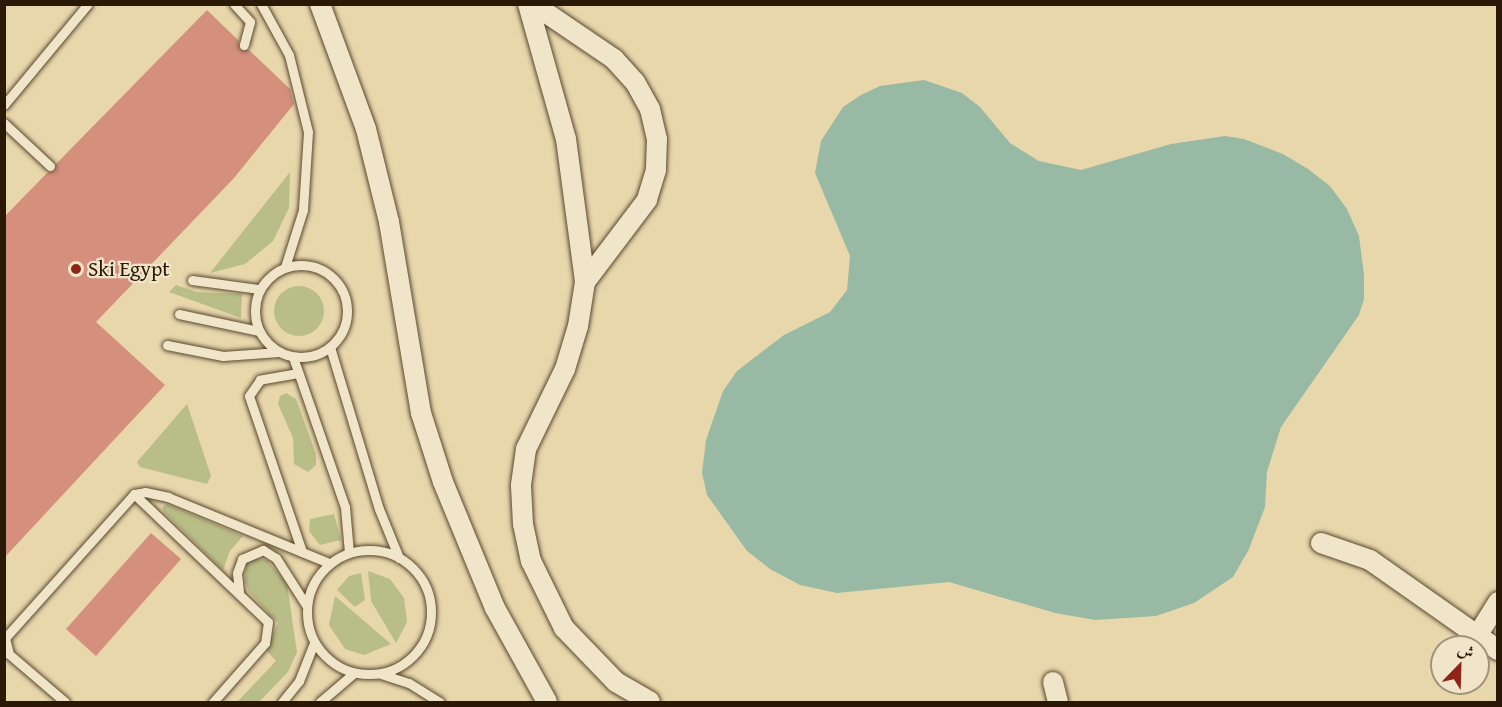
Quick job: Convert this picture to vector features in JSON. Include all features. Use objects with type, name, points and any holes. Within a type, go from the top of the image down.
[{"type":"street","points":[[320,4],[366,129],[389,222],[421,413],[443,482],[482,580],[546,702]]},
{"type":"street","points":[[528,4],[566,139],[585,282],[578,326],[565,369],[526,449],[521,486],[523,524],[538,578],[564,628],[616,682],[650,702]]},
{"type":"street","points":[[533,4],[614,60],[635,82],[650,109],[657,139],[656,170],[647,200],[585,282]]},
{"type":"street","points":[[1321,543],[1370,560],[1476,635]]},
{"type":"street","points":[[1478,635],[1497,602]]},
{"type":"street","points":[[1053,682],[1058,702]]},
{"type":"lane","points":[[4,105],[88,4]]},
{"type":"lane","points":[[234,4],[250,22],[244,45]]},
{"type":"lane","points":[[259,331],[255,303],[259,289],[285,267],[303,210],[308,132],[289,56],[261,4]]},
{"type":"lane","points":[[4,123],[50,166]]},
{"type":"lane","points":[[167,345],[223,356],[279,352],[293,357],[306,357],[330,347],[346,324],[347,309],[338,282],[314,266],[285,267]]},
{"type":"lane","points":[[192,280],[259,289]]},
{"type":"lane","points":[[179,314],[259,331],[279,352]]},
{"type":"lane","points":[[330,347],[379,509],[399,558],[425,585],[431,603],[431,622],[425,640],[414,656],[381,674]]},
{"type":"lane","points":[[293,357],[348,518],[349,553]]},
{"type":"lane","points":[[298,373],[260,380],[249,396],[302,552]]},
{"type":"lane","points":[[134,494],[168,497],[329,563]]},
{"type":"lane","points":[[134,494],[265,616],[268,637],[213,702]]},
{"type":"lane","points":[[65,702],[9,654],[5,638],[134,494]]},
{"type":"lane","points":[[239,592],[237,573],[242,559],[263,550],[276,558],[306,605]]},
{"type":"lane","points":[[399,558],[383,551],[349,553],[329,563],[310,590],[306,605],[307,625],[314,643],[331,662],[354,673],[381,674],[409,683],[440,702]]},
{"type":"lane","points":[[282,702],[299,681],[314,643]]},
{"type":"lane","points":[[320,702],[354,673]]},
{"type":"green space","points":[[290,172],[289,208],[273,241],[245,264],[210,273]]},
{"type":"green space","points":[[176,285],[197,292],[242,294],[241,318],[169,292]]},
{"type":"green space","points":[[294,286],[304,286],[317,293],[324,306],[324,316],[317,329],[304,336],[294,336],[285,332],[278,325],[274,316],[274,306],[278,297],[285,290]]},
{"type":"green space","points":[[286,393],[296,399],[316,454],[316,465],[308,472],[294,464],[293,438],[278,404],[280,396]]},
{"type":"green space","points":[[187,404],[211,476],[207,484],[140,467],[137,462]]},
{"type":"green space","points":[[167,504],[243,536],[230,551],[223,570],[164,512],[162,507]]},
{"type":"green space","points":[[334,514],[341,540],[320,545],[309,531],[310,519]]},
{"type":"green space","points":[[253,558],[267,560],[287,584],[297,652],[288,672],[259,702],[237,702],[276,661],[266,650],[278,623],[249,592],[245,581],[246,565]]},
{"type":"green space","points":[[368,571],[390,579],[404,598],[407,622],[396,643],[371,601]]},
{"type":"green space","points":[[361,573],[365,600],[355,607],[337,590],[349,576]]},
{"type":"green space","points":[[335,596],[391,644],[364,655],[345,649],[329,625]]},
{"type":"shaded area","points":[[924,80],[962,93],[980,107],[1010,143],[1039,161],[1081,170],[1171,144],[1225,136],[1244,139],[1283,154],[1330,186],[1347,209],[1359,236],[1364,275],[1364,299],[1359,315],[1281,427],[1267,472],[1265,507],[1249,549],[1233,577],[1194,603],[1156,616],[1095,620],[1055,613],[949,582],[837,593],[800,585],[770,569],[747,551],[707,495],[702,473],[706,440],[723,391],[737,371],[784,335],[830,312],[847,290],[850,256],[815,173],[821,141],[843,107],[861,95],[880,86]]},
{"type":"building","name":"Ski Egypt","points":[[207,10],[238,40],[240,50],[249,50],[290,89],[294,104],[234,178],[96,322],[165,385],[4,558],[4,217],[48,172],[54,171],[56,164]]},
{"type":"building","points":[[151,533],[181,559],[96,656],[66,629]]},
{"type":"place","name":"Ski Egypt","points":[[76,269]]}]
